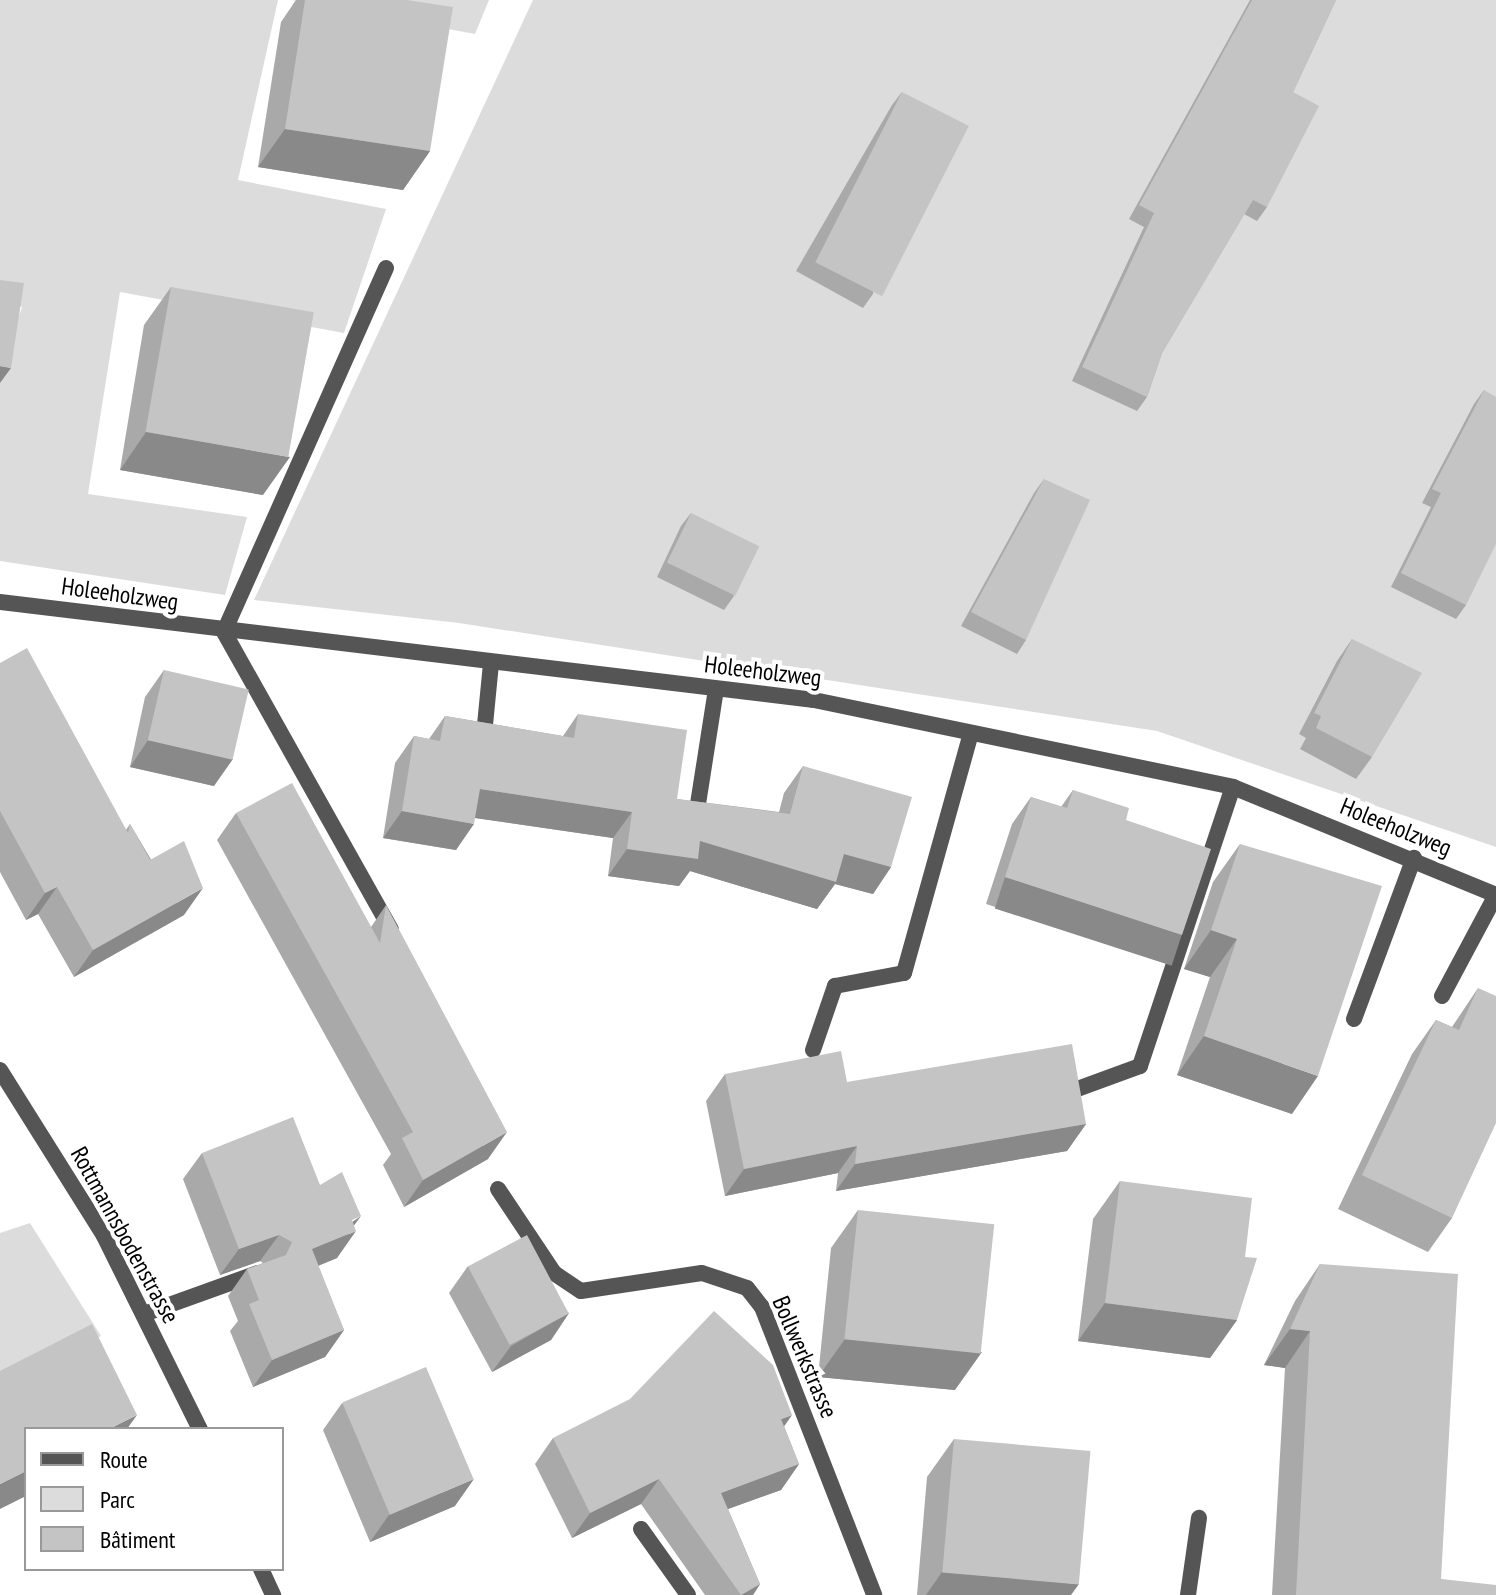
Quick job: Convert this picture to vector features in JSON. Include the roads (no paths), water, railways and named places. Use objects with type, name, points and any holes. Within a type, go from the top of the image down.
[{"type":"street","points":[[386,268],[224,632],[404,954]]},
{"type":"street","name":"Holeeholzweg","points":[[0,602],[224,632],[814,700],[1233,787],[1414,858],[1496,895]]},
{"type":"street","points":[[484,735],[491,663]]},
{"type":"street","points":[[698,804],[716,689]]},
{"type":"street","points":[[813,1050],[835,986],[904,973],[971,733]]},
{"type":"street","points":[[1080,1088],[1140,1066],[1233,787]]},
{"type":"street","points":[[1354,1019],[1414,858]]},
{"type":"street","points":[[1442,996],[1496,895]]},
{"type":"street","name":"Rottmannsbodenstrasse","points":[[0,1070],[144,1314],[199,1427]]},
{"type":"street","name":"Bollwerkstrasse","points":[[498,1189],[554,1273],[581,1291],[702,1273],[747,1288],[762,1307],[874,1595]]},
{"type":"street","points":[[144,1314],[263,1272]]},
{"type":"street","points":[[1188,1595],[1199,1518]]},
{"type":"street","points":[[641,1529],[688,1595]]},
{"type":"street","points":[[262,1571],[273,1595]]}]
